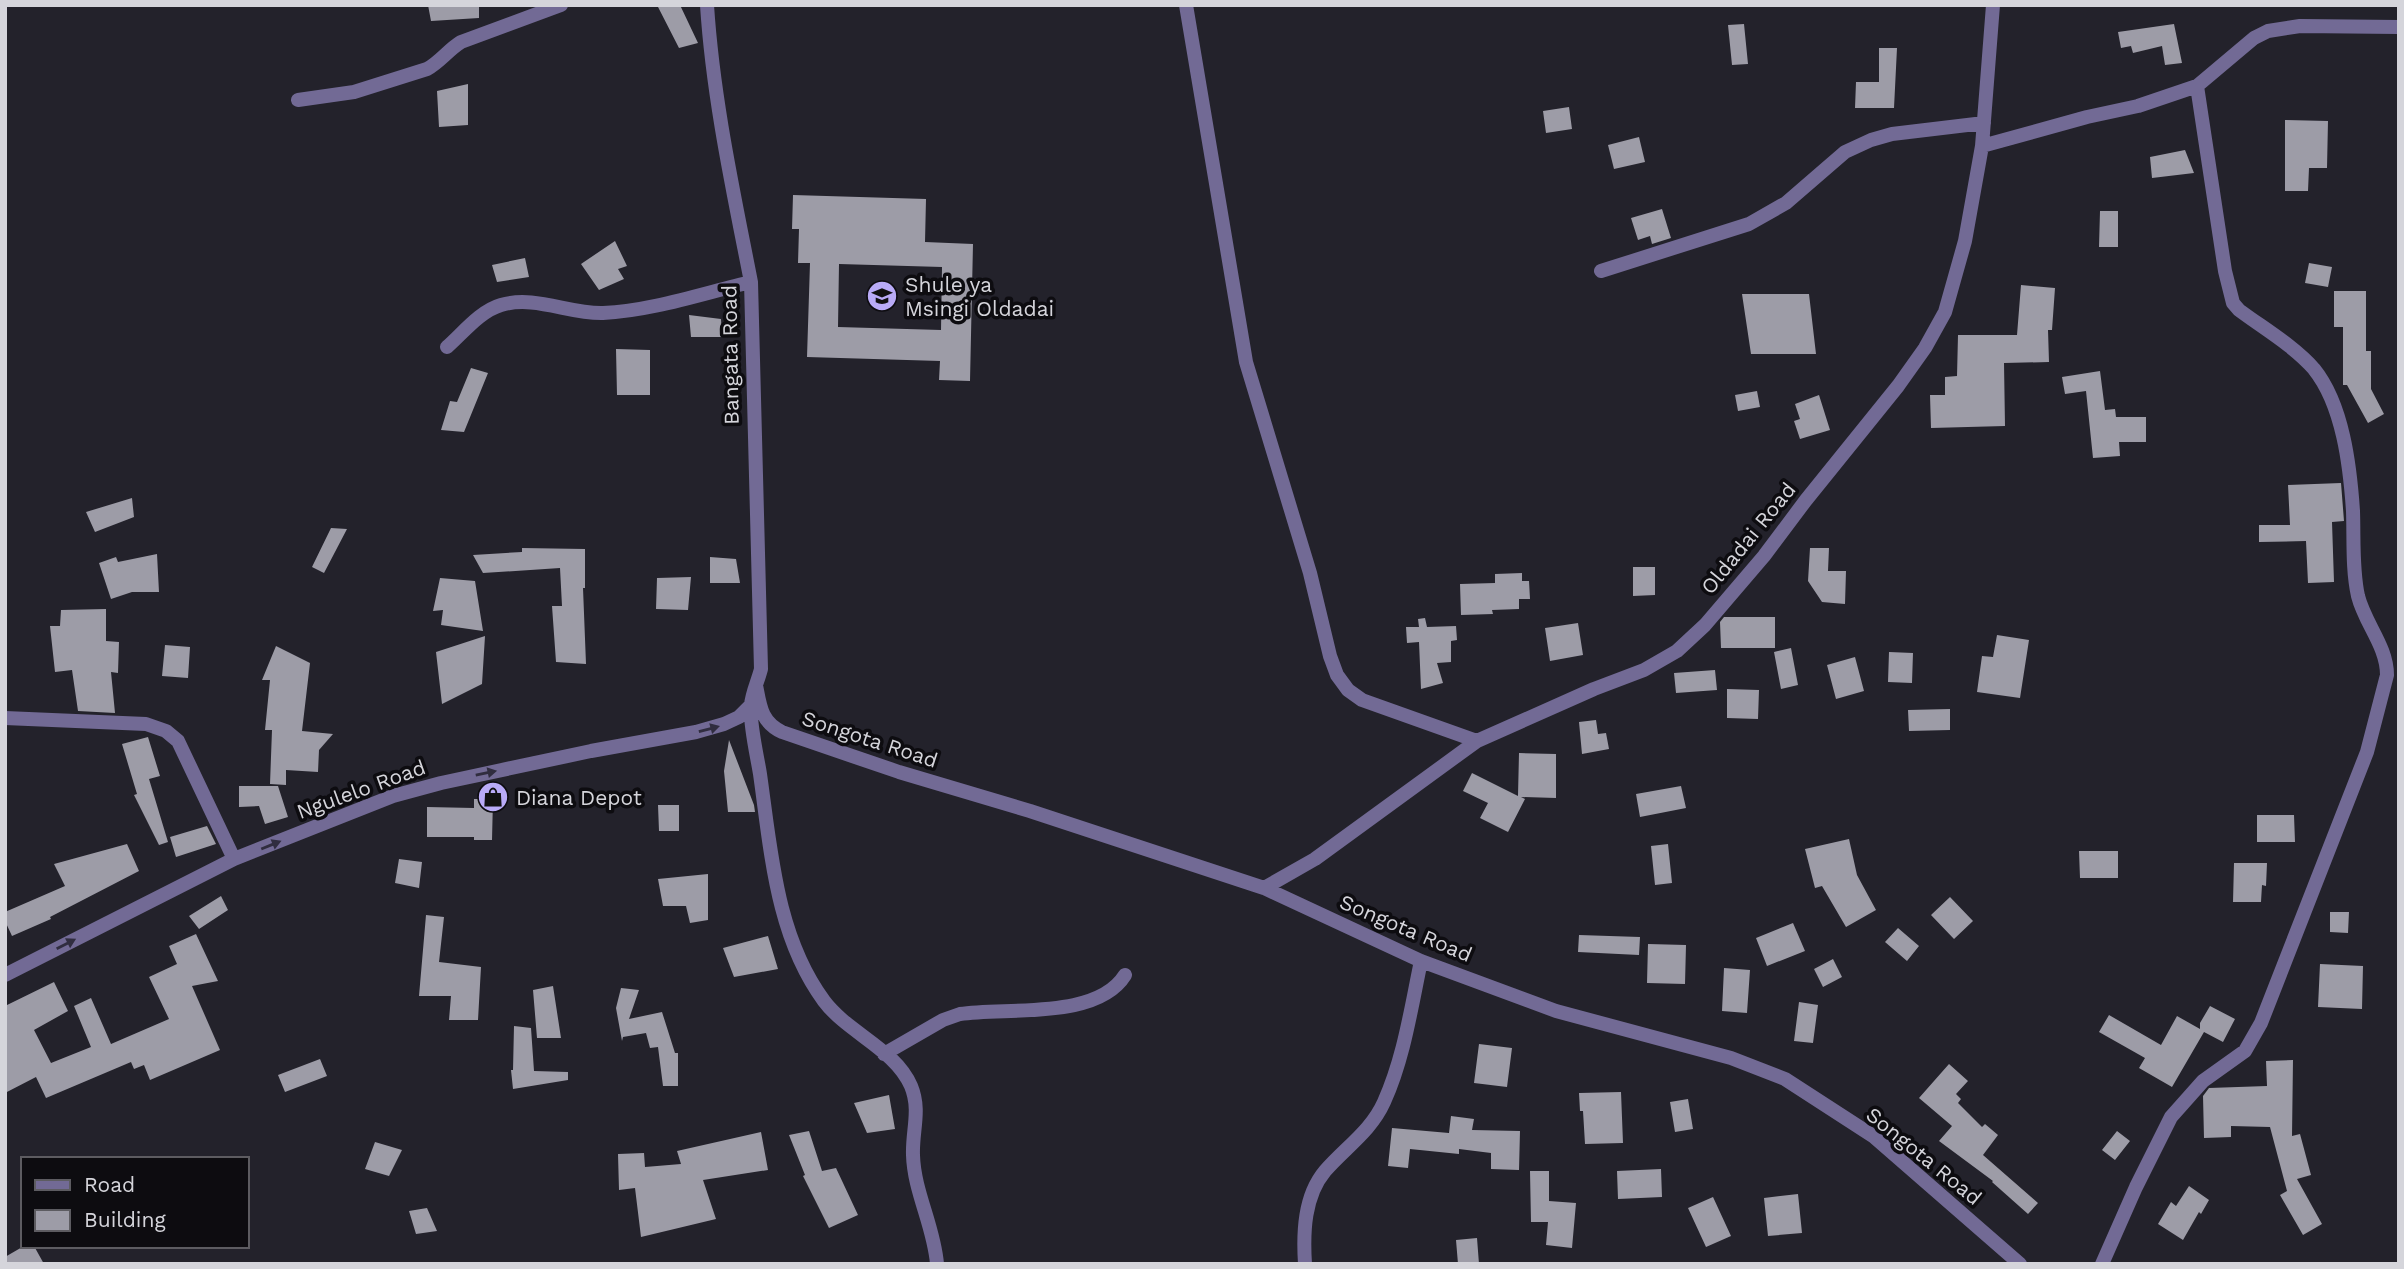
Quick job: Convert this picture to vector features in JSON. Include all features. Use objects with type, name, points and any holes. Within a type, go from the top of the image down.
[{"type":"street","points":[[298,100],[354,92],[427,69],[437,64],[448,50],[461,42],[561,5]]},
{"type":"street","name":"Bangata Road","points":[[707,5],[711,68],[738,225],[751,282],[761,669],[750,706]]},
{"type":"street","points":[[1186,5],[1246,362],[1311,573],[1337,675],[1348,690],[1362,700],[1477,741]]},
{"type":"street","name":"Oldadai Road","points":[[1264,888],[1315,859],[1477,741],[1644,670],[1677,651],[1705,625],[1755,566],[1898,386],[1925,348],[1945,312],[1965,241],[1982,146],[1993,5]]},
{"type":"street","points":[[1982,146],[2138,106],[2197,86],[2254,38],[2269,31],[2300,26],[2399,27]]},
{"type":"street","points":[[2102,1264],[2171,1117],[2203,1081],[2245,1051],[2261,1023],[2367,752],[2387,675],[2383,650],[2358,596],[2351,484],[2341,426],[2324,385],[2313,369],[2233,303],[2225,271],[2197,86]]},
{"type":"street","points":[[1601,271],[1749,224],[1786,203],[1845,152],[1871,140],[1984,123]]},
{"type":"street","points":[[447,347],[489,309],[504,303],[535,302],[584,312],[618,311],[751,282]]},
{"type":"street","name":"Songota Road","points":[[756,685],[765,720],[782,732],[1264,888],[1421,961],[1556,1011],[1731,1058],[1785,1079],[1873,1136],[2020,1264]]},
{"type":"street","points":[[750,706],[780,902],[790,935],[807,976],[826,1004],[846,1026],[884,1054],[910,1084],[915,1100],[916,1118],[913,1154],[937,1264]]},
{"type":"street","name":"Ngulelo Road","points":[[5,975],[234,859],[393,796],[591,751],[696,732],[739,717],[750,706]]},
{"type":"street","points":[[5,718],[146,724],[166,731],[178,741],[234,859]]},
{"type":"street","points":[[1305,1264],[1304,1232],[1315,1189],[1324,1173],[1370,1127],[1384,1102],[1401,1056],[1421,961]]},
{"type":"street","points":[[884,1054],[943,1020],[960,1014],[1074,1005],[1112,991],[1125,975]]},
{"type":"building","points":[[428,5],[479,5],[479,18],[431,21]]},
{"type":"building","points":[[657,5],[680,5],[698,43],[679,48]]},
{"type":"building","points":[[1744,24],[1748,64],[1732,65],[1728,25]]},
{"type":"building","points":[[2174,24],[2182,63],[2165,65],[2162,46],[2133,53],[2131,46],[2121,48],[2118,32]]},
{"type":"building","points":[[1879,48],[1897,48],[1894,108],[1855,108],[1856,82],[1879,82]]},
{"type":"building","points":[[468,84],[468,125],[439,127],[437,91]]},
{"type":"building","points":[[1569,107],[1572,129],[1546,133],[1543,111]]},
{"type":"building","points":[[2285,120],[2328,121],[2327,168],[2309,168],[2308,191],[2285,191]]},
{"type":"building","points":[[1639,137],[1645,162],[1614,169],[1608,145]]},
{"type":"building","points":[[2185,150],[2194,173],[2152,178],[2150,157]]},
{"type":"building","points":[[793,195],[926,199],[925,242],[973,244],[970,381],[939,380],[940,361],[807,357],[810,263],[798,263],[799,229],[792,229]],"holes":[[[839,264],[942,267],[941,330],[838,327]]]},
{"type":"building","points":[[1662,209],[1671,238],[1652,244],[1650,236],[1638,240],[1631,218]]},
{"type":"building","points":[[2100,211],[2118,211],[2118,247],[2099,247]]},
{"type":"building","points":[[615,241],[627,266],[618,269],[624,279],[599,290],[581,264]]},
{"type":"building","points":[[525,258],[529,277],[497,282],[492,265]]},
{"type":"building","points":[[2309,263],[2332,267],[2328,287],[2305,283]]},
{"type":"building","points":[[2021,285],[2055,288],[2052,330],[2048,330],[2049,362],[2004,363],[2005,426],[1931,428],[1930,395],[1945,395],[1945,377],[1957,376],[1958,335],[2017,335]]},
{"type":"building","points":[[2334,291],[2366,291],[2366,351],[2371,351],[2371,389],[2384,414],[2368,423],[2347,385],[2343,385],[2343,327],[2334,327]]},
{"type":"building","points":[[1742,294],[1809,294],[1816,354],[1751,354]]},
{"type":"building","points":[[689,315],[721,319],[722,337],[691,337]]},
{"type":"building","points":[[616,349],[650,350],[650,395],[617,395]]},
{"type":"building","points":[[471,368],[488,373],[464,432],[441,430],[450,401],[457,402]]},
{"type":"building","points":[[2100,371],[2105,410],[2115,409],[2116,417],[2146,417],[2146,442],[2119,442],[2120,456],[2093,458],[2086,391],[2065,394],[2062,377]]},
{"type":"building","points":[[1757,391],[1760,407],[1738,411],[1735,395]]},
{"type":"building","points":[[1819,395],[1830,430],[1800,439],[1794,421],[1800,419],[1795,404]]},
{"type":"building","points":[[2341,483],[2344,521],[2332,522],[2334,582],[2308,583],[2306,541],[2259,542],[2259,525],[2290,525],[2288,485]]},
{"type":"building","points":[[132,498],[134,517],[95,532],[86,512]]},
{"type":"building","points":[[331,528],[347,529],[324,573],[312,567]]},
{"type":"building","points":[[522,548],[585,549],[583,588],[586,664],[556,662],[552,606],[562,606],[560,568],[483,573],[473,555],[522,552]]},
{"type":"building","points":[[1810,548],[1829,548],[1828,571],[1846,571],[1845,604],[1822,602],[1808,581]]},
{"type":"building","points":[[157,554],[159,592],[132,592],[111,599],[99,563],[116,557],[118,562]]},
{"type":"building","points":[[710,557],[736,559],[740,583],[710,583]]},
{"type":"building","points":[[1633,567],[1655,567],[1655,595],[1633,596]]},
{"type":"building","points":[[1522,573],[1522,581],[1529,581],[1530,599],[1519,599],[1519,609],[1492,610],[1493,614],[1461,615],[1460,584],[1495,583],[1495,574]]},
{"type":"building","points":[[691,577],[688,610],[656,609],[657,578]]},
{"type":"building","points":[[440,578],[475,581],[483,631],[441,625],[443,610],[433,611]]},
{"type":"building","points":[[106,609],[106,641],[119,642],[118,673],[111,672],[115,713],[78,711],[72,670],[55,672],[50,626],[60,626],[61,610]]},
{"type":"building","points":[[1724,617],[1775,617],[1775,648],[1721,648],[1720,622]]},
{"type":"building","points":[[1425,618],[1427,627],[1456,626],[1457,640],[1451,641],[1451,662],[1437,663],[1443,683],[1421,689],[1419,642],[1407,643],[1406,627],[1419,627],[1418,619]]},
{"type":"building","points":[[1578,623],[1583,655],[1550,661],[1545,628]]},
{"type":"building","points":[[1997,635],[2029,640],[2020,698],[1977,692],[1982,656],[1993,657]]},
{"type":"building","points":[[485,636],[482,684],[442,704],[436,652]]},
{"type":"building","points":[[165,645],[190,647],[188,678],[162,676]]},
{"type":"building","points":[[276,646],[310,663],[302,731],[333,734],[319,750],[318,772],[286,770],[286,785],[270,784],[272,730],[265,730],[270,680],[262,680]]},
{"type":"building","points":[[1791,648],[1798,685],[1781,689],[1774,652]]},
{"type":"building","points":[[1889,652],[1913,653],[1912,683],[1888,682]]},
{"type":"building","points":[[1855,657],[1864,691],[1836,699],[1827,665]]},
{"type":"building","points":[[1715,670],[1717,690],[1676,693],[1674,673]]},
{"type":"building","points":[[1727,689],[1759,690],[1758,719],[1727,718]]},
{"type":"building","points":[[1950,709],[1950,730],[1909,731],[1908,710]]},
{"type":"building","points":[[1596,720],[1598,734],[1606,733],[1609,749],[1582,754],[1579,722]]},
{"type":"building","points":[[148,737],[160,776],[149,779],[168,842],[159,845],[134,795],[137,794],[122,744]]},
{"type":"building","points":[[729,740],[755,812],[728,812],[724,771]]},
{"type":"building","points":[[1519,753],[1556,754],[1556,798],[1521,797],[1525,799],[1508,832],[1480,818],[1488,803],[1463,791],[1472,773],[1518,796]]},
{"type":"building","points":[[239,786],[278,786],[288,817],[265,824],[259,806],[239,807]]},
{"type":"building","points":[[1681,786],[1686,808],[1640,817],[1636,794]]},
{"type":"building","points":[[474,799],[493,799],[492,840],[474,840],[474,837],[427,837],[427,807],[474,808]]},
{"type":"building","points":[[658,805],[679,805],[679,831],[659,831]]},
{"type":"building","points":[[2257,815],[2294,815],[2295,842],[2257,842]]},
{"type":"building","points":[[207,826],[216,844],[176,857],[170,837]]},
{"type":"building","points":[[1849,839],[1857,875],[1876,910],[1846,927],[1822,886],[1815,888],[1805,849]]},
{"type":"building","points":[[127,844],[139,871],[50,917],[51,919],[12,936],[5,921],[5,912],[65,886],[54,864]]},
{"type":"building","points":[[1668,844],[1672,883],[1655,885],[1651,846]]},
{"type":"building","points":[[2079,851],[2118,851],[2118,878],[2080,878]]},
{"type":"building","points":[[399,859],[422,862],[419,888],[395,883]]},
{"type":"building","points":[[2234,863],[2267,863],[2266,886],[2262,885],[2261,902],[2233,902]]},
{"type":"building","points":[[708,874],[708,920],[690,923],[686,906],[663,906],[658,879]]},
{"type":"building","points":[[221,896],[228,910],[199,929],[189,916]]},
{"type":"building","points":[[1950,897],[1973,921],[1954,939],[1931,915]]},
{"type":"building","points":[[2330,912],[2349,912],[2348,933],[2330,932]]},
{"type":"building","points":[[426,915],[444,917],[439,962],[481,967],[478,1020],[449,1020],[451,996],[419,996]]},
{"type":"building","points":[[1793,923],[1805,951],[1767,966],[1756,938]]},
{"type":"building","points":[[1898,928],[1919,946],[1907,961],[1885,942]]},
{"type":"building","points":[[196,934],[218,981],[192,986],[220,1050],[150,1080],[144,1065],[134,1069],[131,1062],[46,1098],[36,1077],[5,1093],[5,1006],[54,982],[68,1011],[34,1030],[51,1063],[91,1047],[74,1006],[91,998],[111,1044],[169,1019],[149,977],[177,964],[169,946]]},
{"type":"building","points":[[1579,935],[1640,937],[1639,955],[1578,952]]},
{"type":"building","points":[[768,936],[778,969],[734,977],[723,948]]},
{"type":"building","points":[[1648,944],[1686,945],[1685,984],[1647,983]]},
{"type":"building","points":[[1833,959],[1842,977],[1823,987],[1814,969]]},
{"type":"building","points":[[2320,964],[2363,966],[2362,1009],[2318,1007]]},
{"type":"building","points":[[1724,968],[1750,970],[1747,1013],[1722,1011]]},
{"type":"building","points":[[553,986],[561,1038],[537,1038],[533,990]]},
{"type":"building","points":[[621,988],[639,990],[629,1019],[662,1012],[675,1053],[678,1053],[678,1086],[663,1086],[658,1047],[650,1048],[646,1033],[623,1037],[622,1041],[616,1008]]},
{"type":"building","points":[[1799,1002],[1818,1005],[1813,1043],[1794,1041]]},
{"type":"building","points":[[2210,1006],[2235,1019],[2223,1042],[2204,1032],[2172,1087],[2139,1068],[2145,1058],[2099,1032],[2109,1015],[2161,1045],[2177,1016],[2200,1029],[2200,1023]]},
{"type":"building","points":[[514,1026],[531,1028],[534,1071],[568,1072],[568,1080],[513,1089],[511,1070]]},
{"type":"building","points":[[1479,1044],[1512,1048],[1507,1087],[1474,1083]]},
{"type":"building","points":[[320,1059],[327,1076],[285,1092],[278,1075]]},
{"type":"building","points":[[2293,1060],[2292,1136],[2300,1134],[2311,1175],[2297,1179],[2322,1224],[2303,1235],[2280,1195],[2287,1191],[2270,1127],[2231,1126],[2231,1137],[2204,1138],[2203,1096],[2209,1088],[2267,1086],[2266,1061]]},
{"type":"building","points":[[1949,1064],[1968,1081],[1956,1094],[1961,1099],[1958,1103],[1982,1127],[1985,1124],[1998,1135],[1983,1155],[2038,1203],[2028,1214],[1993,1181],[1939,1141],[1952,1126],[1919,1098]]},
{"type":"building","points":[[1621,1092],[1623,1143],[1585,1144],[1579,1093]]},
{"type":"building","points":[[889,1095],[895,1129],[867,1133],[854,1103]]},
{"type":"building","points":[[1688,1099],[1693,1129],[1675,1132],[1670,1102]]},
{"type":"building","points":[[1451,1116],[1474,1119],[1472,1130],[1520,1131],[1519,1170],[1491,1169],[1491,1153],[1459,1149],[1459,1154],[1410,1149],[1408,1168],[1388,1166],[1392,1128],[1449,1133]]},
{"type":"building","points":[[809,1131],[822,1171],[836,1168],[858,1215],[829,1228],[803,1176],[805,1175],[789,1135]]},
{"type":"building","points":[[2117,1131],[2130,1141],[2115,1160],[2102,1150]]},
{"type":"building","points":[[761,1132],[768,1170],[703,1180],[716,1219],[641,1237],[635,1188],[619,1190],[618,1154],[644,1153],[645,1167],[681,1164],[677,1151]]},
{"type":"building","points":[[375,1142],[402,1150],[389,1176],[365,1169]]},
{"type":"building","points":[[1661,1169],[1662,1197],[1618,1199],[1617,1171]]},
{"type":"building","points":[[1530,1171],[1549,1171],[1549,1201],[1576,1203],[1572,1248],[1546,1245],[1548,1222],[1531,1222]]},
{"type":"building","points":[[2189,1186],[2209,1200],[2183,1240],[2158,1224],[2171,1202],[2176,1206]]},
{"type":"building","points":[[1798,1194],[1802,1233],[1768,1236],[1764,1198]]},
{"type":"building","points":[[1713,1197],[1731,1236],[1706,1247],[1688,1208]]},
{"type":"building","points":[[427,1208],[437,1231],[416,1234],[409,1211]]},
{"type":"building","points":[[1477,1238],[1479,1264],[1458,1264],[1456,1240]]},
{"type":"building","points":[[21,1248],[35,1248],[44,1264],[5,1264],[5,1257]]},
{"type":"place","name":"Shule ya Msingi Oldadai","points":[[882,296]]},
{"type":"place","name":"Diana Depot","points":[[493,797]]}]
